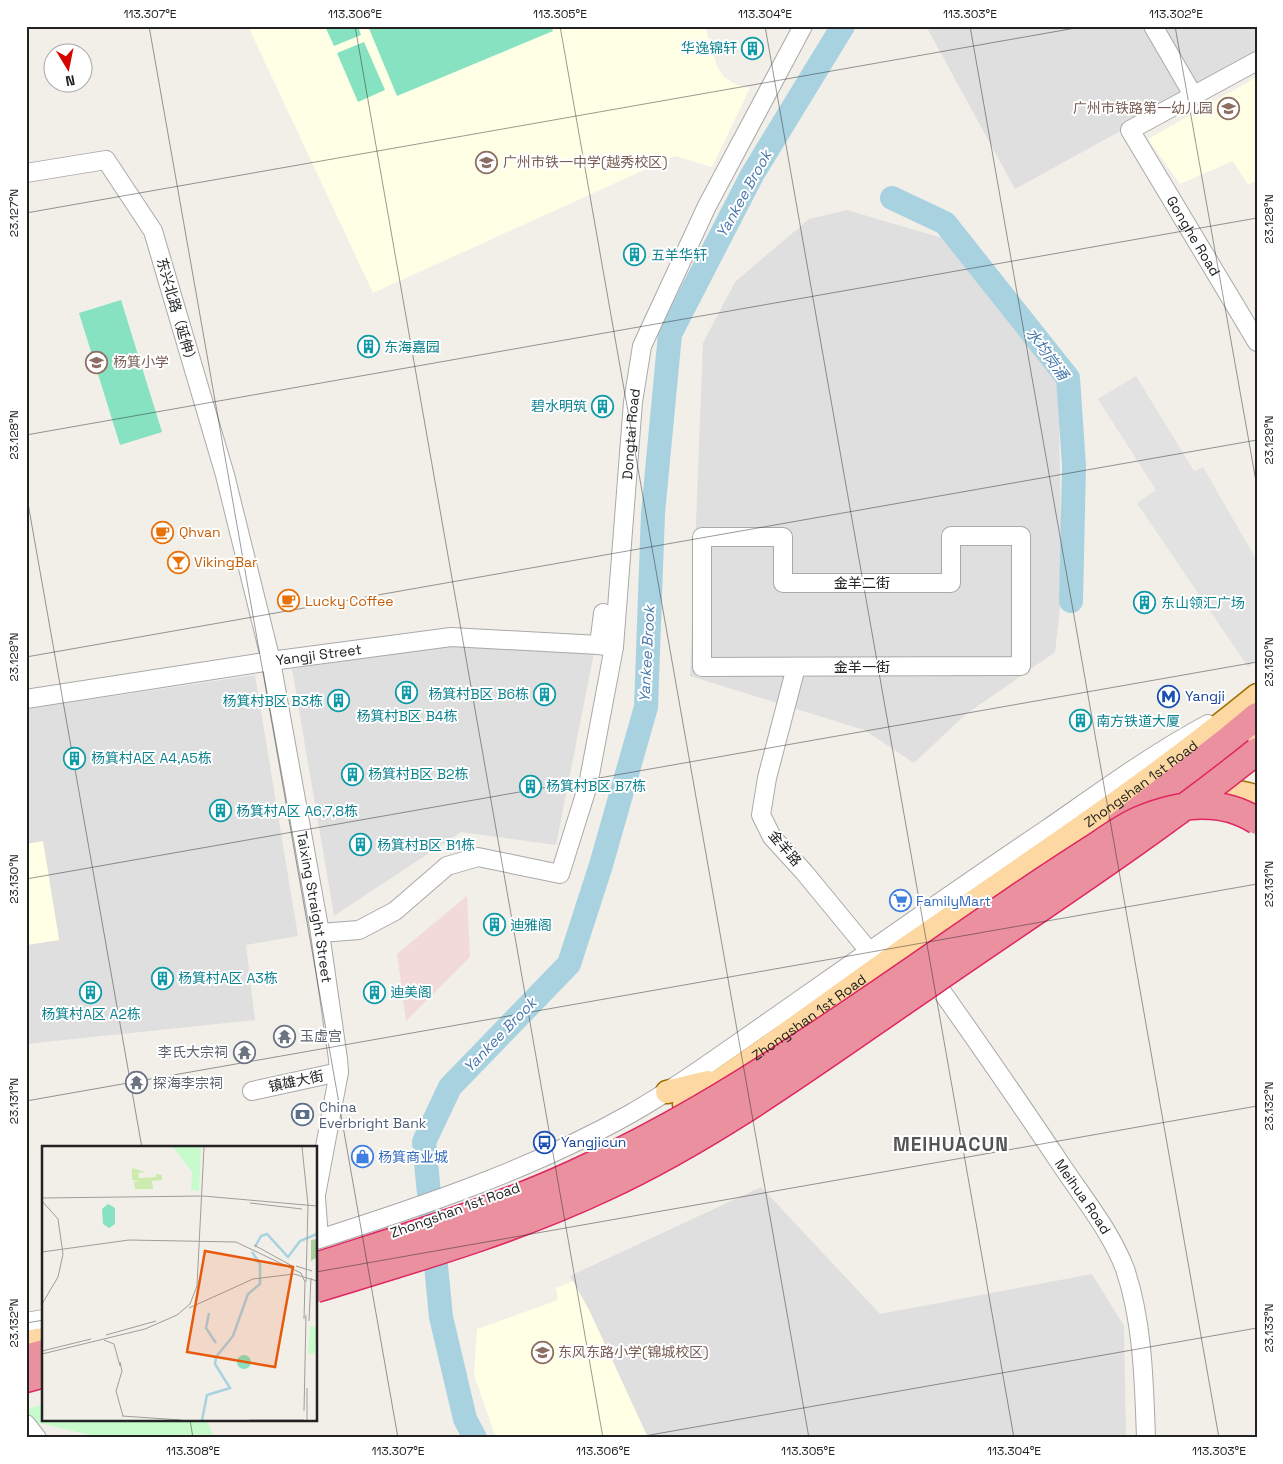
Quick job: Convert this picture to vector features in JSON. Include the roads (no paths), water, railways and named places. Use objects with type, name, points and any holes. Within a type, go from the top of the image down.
[{"type":"highway","points":[[318,1265],[436,1227],[520,1196],[572,1175],[671,1125],[792,1052],[1057,870],[1173,783],[1254,705]]},
{"type":"highway","points":[[318,1288],[488,1234],[568,1204],[647,1168],[686,1146],[802,1071],[1131,846],[1182,810],[1257,750]]},
{"type":"highway","points":[[1057,870],[1137,821],[1174,809],[1194,805],[1222,806],[1236,810],[1257,821]]},
{"type":"highway","points":[[26,1346],[42,1344]]},
{"type":"highway","points":[[26,1357],[42,1353]]},
{"type":"highway","points":[[26,1379],[42,1375]]},
{"type":"main road","name":"Zhongshan 1st Road","points":[[318,1273],[432,1220],[512,1191],[590,1156],[654,1122],[724,1078],[1200,741],[1254,705]]},
{"type":"main road","name":"Zhongshan 1st Road","points":[[318,1245],[432,1220],[525,1205],[589,1179],[661,1144],[726,1107],[783,1071],[1166,803],[1257,733]]},
{"type":"main road","points":[[1166,803],[1192,795],[1218,791],[1253,796]]},
{"type":"main road","points":[[883,1001],[940,989]]},
{"type":"main road","points":[[667,1092],[724,1078]]},
{"type":"main road","points":[[706,1144],[726,1107]]},
{"type":"main road","points":[[26,1342],[42,1339]]},
{"type":"street","name":"Dongtai Road","points":[[320,933],[359,930],[395,911],[447,866],[478,858],[560,874],[588,785],[607,646],[633,402],[642,346],[707,206],[803,26]]},
{"type":"street","points":[[1153,26],[1193,95],[1257,61]]},
{"type":"street","name":"Gonghe Road","points":[[1193,95],[1130,130],[1257,342]]},
{"type":"street","name":"东兴北路（延伸）","points":[[26,173],[106,160],[153,231],[225,475]]},
{"type":"street","name":"Taixing Straight Street","points":[[225,475],[271,661],[320,933],[337,1050],[339,1072],[318,1185]]},
{"type":"street","name":"金羊二街","points":[[702,537],[783,537],[783,583],[951,583],[951,536],[1021,536]]},
{"type":"street","name":"金羊一街","points":[[702,537],[702,667],[796,668],[1022,666],[1021,536]]},
{"type":"street","points":[[603,613],[607,646]]},
{"type":"street","name":"Yangji Street","points":[[26,699],[271,661],[451,637],[607,646]]},
{"type":"street","name":"金羊路","points":[[796,668],[768,778],[761,815],[772,837],[869,950]]},
{"type":"street","points":[[432,1220],[508,1172],[568,1146],[630,1114],[667,1092],[869,950],[1132,770],[1195,731],[1254,705]]},
{"type":"street","points":[[318,1298],[523,1232],[642,1179],[706,1144],[794,1088],[1204,806],[1218,799],[1253,796]]},
{"type":"street","points":[[940,989],[944,958],[972,903]]},
{"type":"street","points":[[854,985],[887,984],[940,989]]},
{"type":"street","name":"Meihua Road","points":[[940,989],[1060,1162],[1117,1252],[1127,1278],[1135,1310],[1141,1358],[1146,1438]]},
{"type":"street","name":"镇雄大街","points":[[252,1091],[339,1072]]},
{"type":"street","points":[[26,1322],[42,1319]]},
{"type":"street","points":[[26,1389],[42,1385]]},
{"type":"street","points":[[26,1424],[37,1438]]},
{"type":"waterway","name":"Yankee Brook","points":[[475,1438],[465,1419],[441,1317],[424,1142],[450,1087],[569,964],[601,865],[646,707],[653,513],[670,334],[752,175],[843,26]]},
{"type":"waterway","name":"水均岗涌","points":[[892,198],[945,223],[1068,378],[1074,466],[1071,601]]},
{"type":"place","name":"华逸锦轩","points":[[753,48]]},
{"type":"place","name":"广州市铁路第一幼儿园","points":[[1229,108]]},
{"type":"place","name":"广州市铁一中学(越秀校区)","points":[[487,162]]},
{"type":"place","name":"五羊华轩","points":[[635,255]]},
{"type":"place","name":"东海嘉园","points":[[368,347]]},
{"type":"place","name":"杨箕小学","points":[[97,362]]},
{"type":"place","name":"碧水明筑","points":[[603,406]]},
{"type":"place","name":"Qhvan","points":[[163,532]]},
{"type":"place","name":"VikingBar","points":[[178,562]]},
{"type":"place","name":"Lucky Coffee","points":[[289,601]]},
{"type":"place","name":"东山领汇广场","points":[[1145,603]]},
{"type":"place","name":"杨箕村B区 B4栋","points":[[407,693]]},
{"type":"place","name":"杨箕村B区 B6栋","points":[[545,694]]},
{"type":"place","name":"Yangji","points":[[1169,696]]},
{"type":"place","name":"杨箕村B区 B3栋","points":[[339,701]]},
{"type":"place","name":"南方铁道大厦","points":[[1080,721]]},
{"type":"place","name":"杨箕村A区 A4,A5栋","points":[[75,758]]},
{"type":"place","name":"杨箕村B区 B2栋","points":[[352,774]]},
{"type":"place","name":"杨箕村B区 B7栋","points":[[530,786]]},
{"type":"place","name":"杨箕村A区 A6,7,8栋","points":[[220,811]]},
{"type":"place","name":"杨箕村B区 B1栋","points":[[361,845]]},
{"type":"place","name":"FamilyMart","points":[[900,901]]},
{"type":"place","name":"迪雅阁","points":[[494,925]]},
{"type":"place","name":"杨箕村A区 A3栋","points":[[162,978]]},
{"type":"place","name":"杨箕村A区 A2栋","points":[[91,992]]},
{"type":"place","name":"迪美阁","points":[[374,992]]},
{"type":"place","name":"玉虛宫","points":[[284,1036]]},
{"type":"place","name":"李氏大宗祠","points":[[244,1052]]},
{"type":"place","name":"探海李宗祠","points":[[137,1083]]},
{"type":"place","name":"China Everbright Bank","points":[[303,1115]]},
{"type":"place","name":"Yangjicun","points":[[545,1142]]},
{"type":"place","name":"杨箕商业城","points":[[362,1157]]},
{"type":"place","name":"东风东路小学(锦城校区)","points":[[542,1352]]},
{"type":"district","name":"MEIHUACUN","points":[[951,1144]]}]
